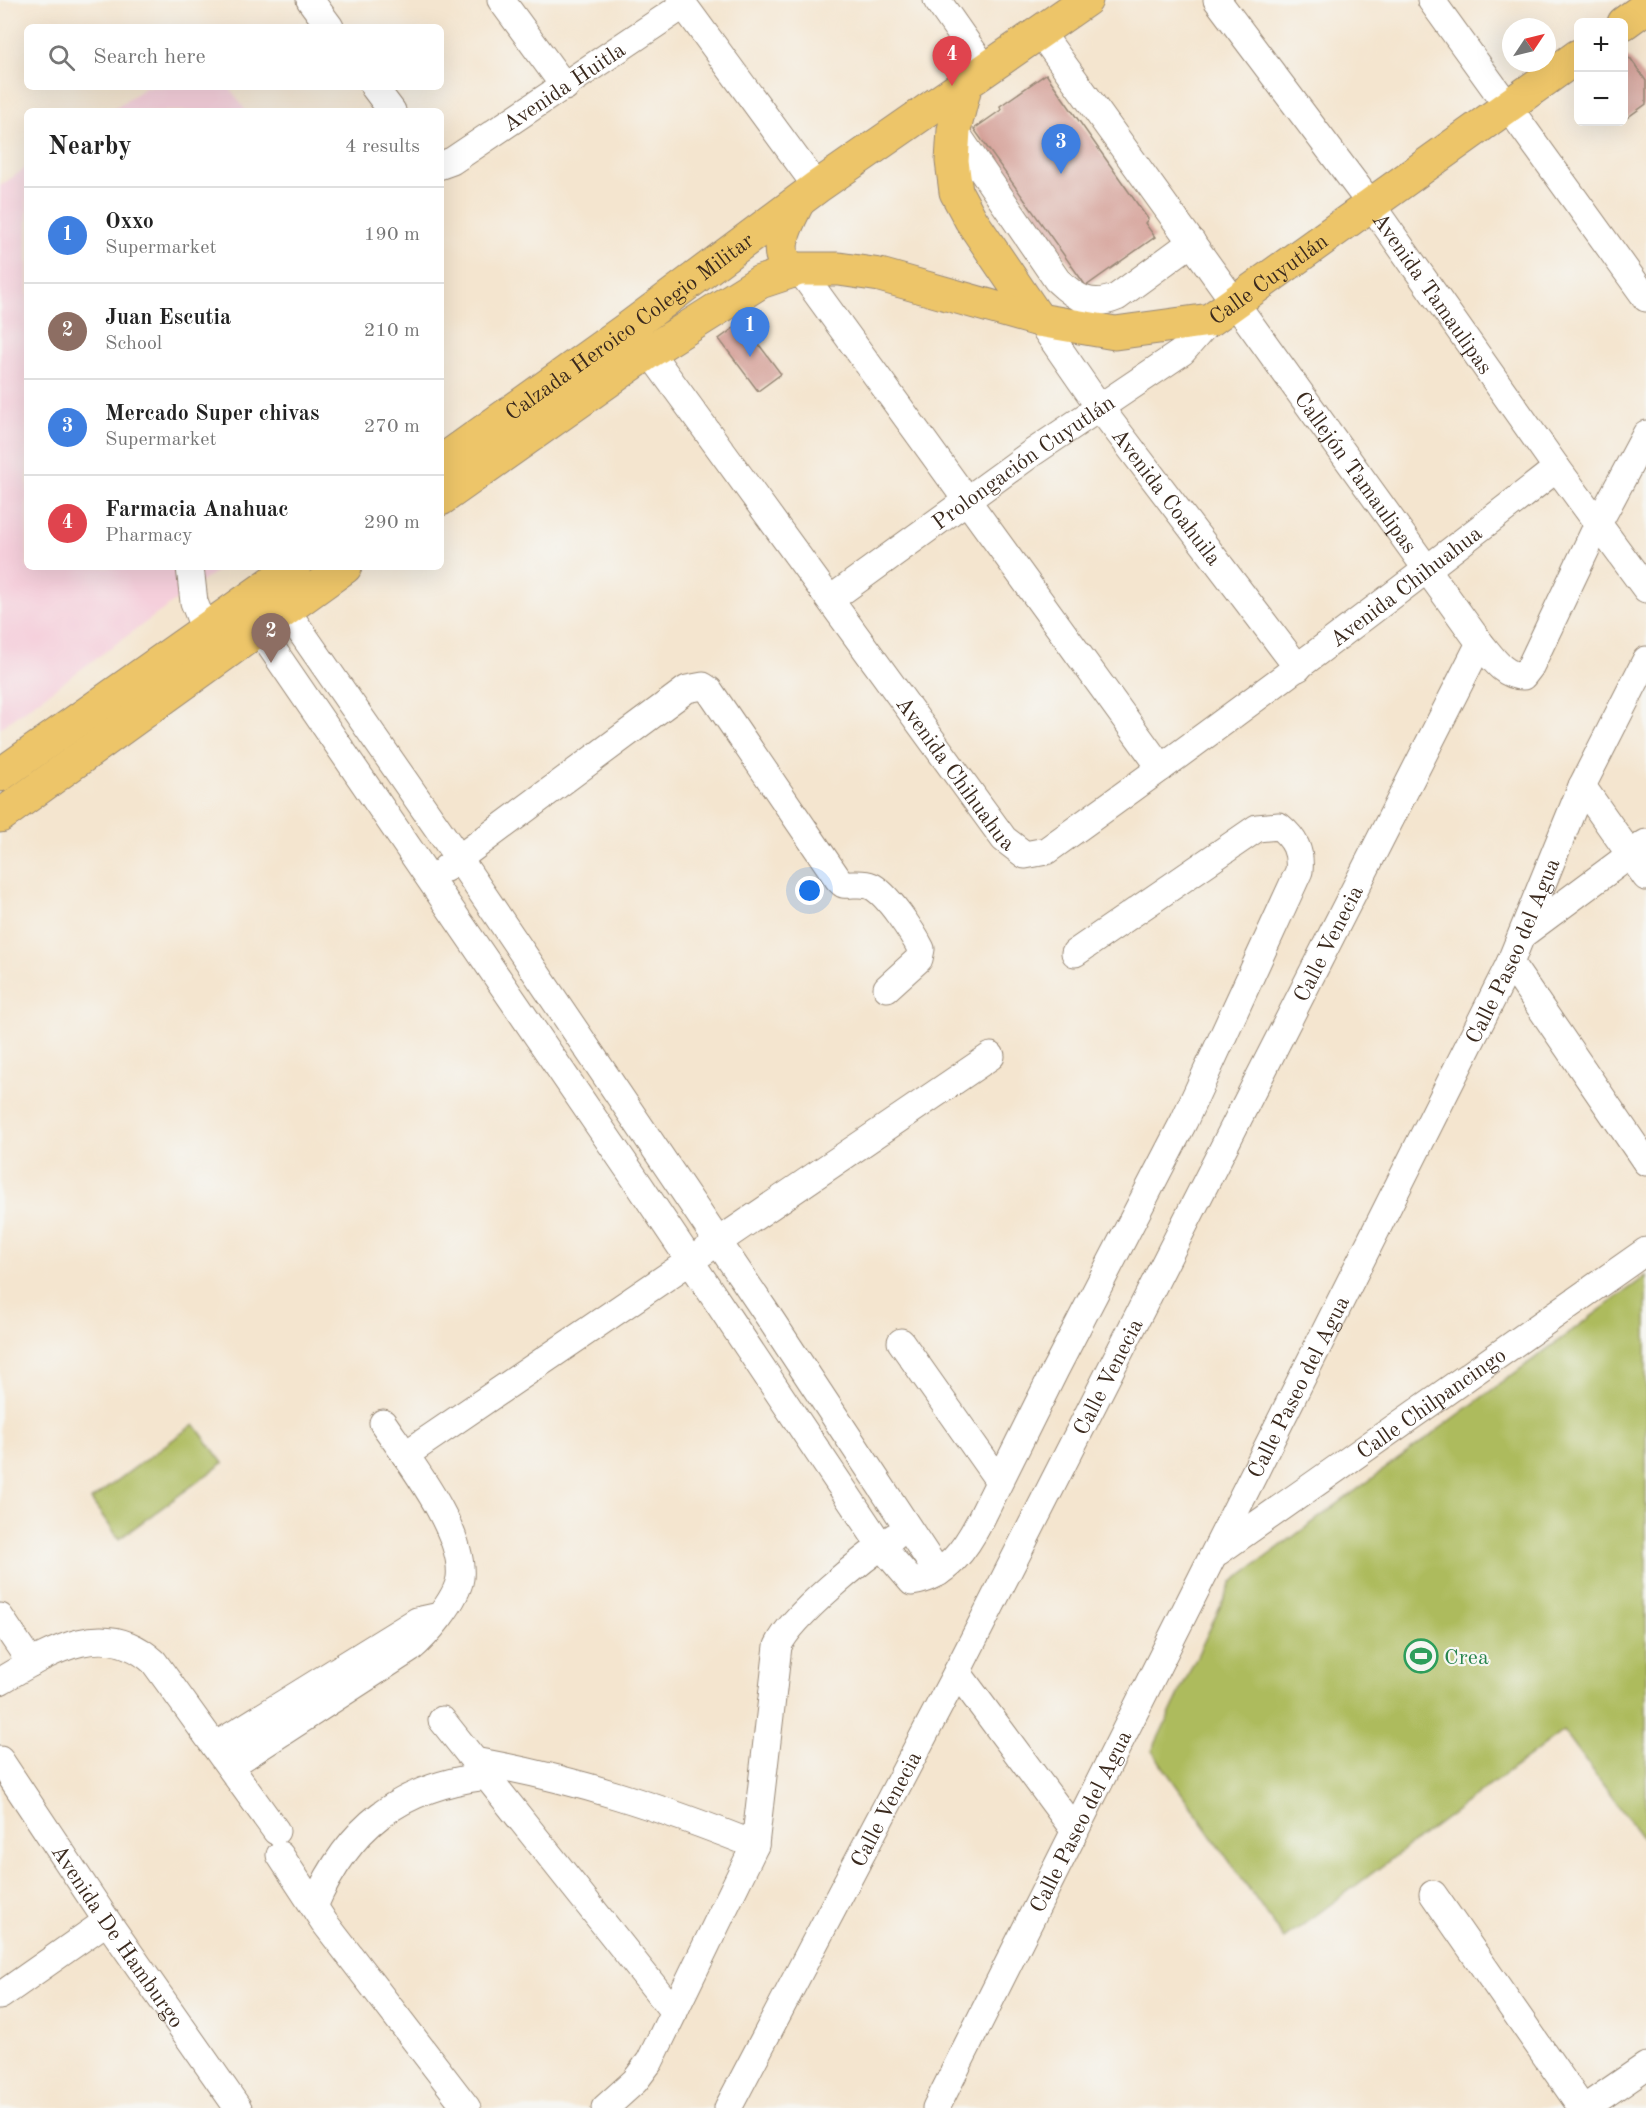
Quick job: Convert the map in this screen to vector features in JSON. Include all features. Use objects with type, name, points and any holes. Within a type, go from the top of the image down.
[{"type":"main road","name":"Calzada Heroico Colegio Militar","points":[[444,497],[640,339],[808,194],[1086,0]]},
{"type":"main road","points":[[1628,20],[1646,7],[1640,0]]},
{"type":"main road","name":"Calle Cuyutlán","points":[[796,270],[839,268],[879,275],[1039,320],[1115,333],[1223,311],[1574,59]]},
{"type":"main road","points":[[976,76],[954,130],[952,161],[956,192],[971,220],[1039,320]]},
{"type":"main road","points":[[796,270],[785,264],[780,255],[780,245],[808,194]]},
{"type":"main road","name":"Calzada Heroico Colegio Militar","points":[[444,460],[640,339],[760,282],[796,270]]},
{"type":"main road","points":[[0,816],[283,587],[336,570]]},
{"type":"main road","points":[[0,775],[205,630],[250,616]]},
{"type":"street","points":[[310,0],[328,24]]},
{"type":"street","points":[[501,0],[565,87]]},
{"type":"street","points":[[937,0],[976,76]]},
{"type":"street","name":"Avenida Tamaulipas","points":[[1217,0],[1372,206],[1557,468],[1646,588]]},
{"type":"street","points":[[1431,0],[1646,298]]},
{"type":"street","points":[[682,3],[808,194]]},
{"type":"street","name":"Avenida Huitla","points":[[444,164],[452,161],[565,87],[682,3]]},
{"type":"street","name":"Callejón Tamaulipas","points":[[1040,32],[1192,242],[1223,311],[1428,570],[1480,643],[1500,666],[1513,676],[1523,676],[1530,667],[1598,524],[1646,434]]},
{"type":"street","points":[[376,90],[390,108]]},
{"type":"street","points":[[954,130],[1057,280],[1072,294],[1089,301],[1103,303],[1117,297],[1192,242]]},
{"type":"street","points":[[796,270],[1161,768]]},
{"type":"street","name":"Prolongación Cuyutlán","points":[[831,599],[1032,453],[1182,352],[1223,311]]},
{"type":"street","name":"Avenida Coahuila","points":[[1039,320],[1100,408],[1298,668]]},
{"type":"street","name":"Avenida Chihuahua","points":[[640,339],[1004,839],[1025,855],[1046,851],[1161,768],[1428,570],[1557,468]]},
{"type":"street","points":[[190,570],[194,602],[205,630]]},
{"type":"street","points":[[283,587],[323,662],[769,1317],[938,1573]]},
{"type":"street","points":[[250,616],[640,1186],[881,1546],[912,1582],[938,1573],[954,1561],[968,1544],[1184,1121],[1289,893],[1299,871],[1300,857],[1293,837],[1279,826],[1257,828],[1075,953]]},
{"type":"street","name":"Calle Venecia","points":[[728,2108],[957,1672],[1480,643]]},
{"type":"street","name":"Calle Paseo del Agua","points":[[936,2108],[1510,963],[1582,786],[1646,660]]},
{"type":"street","points":[[295,682],[323,662]]},
{"type":"street","points":[[430,879],[687,689],[703,686],[709,690],[843,884],[861,883],[880,892],[916,939],[921,949],[919,959],[887,988]]},
{"type":"street","points":[[1582,786],[1638,849],[1646,877]]},
{"type":"street","points":[[1521,936],[1638,849]]},
{"type":"street","points":[[489,965],[518,947]]},
{"type":"street","points":[[1510,963],[1646,1162]]},
{"type":"street","points":[[405,1455],[689,1259],[991,1056]]},
{"type":"street","points":[[574,1090],[601,1070]]},
{"type":"street","points":[[640,1186],[666,1166]]},
{"type":"street","name":"Calle Chilpancingo","points":[[1214,1555],[1646,1251]]},
{"type":"street","points":[[741,1336],[769,1317]]},
{"type":"street","points":[[901,1342],[999,1481]]},
{"type":"street","points":[[223,1756],[410,1649],[433,1628],[460,1581],[460,1557],[452,1532],[383,1423]]},
{"type":"street","points":[[605,2108],[636,2081],[650,2061],[755,1845],[778,1646],[784,1632],[881,1546],[908,1527]]},
{"type":"street","points":[[0,1617],[31,1663]]},
{"type":"street","points":[[0,1681],[31,1663],[78,1641],[107,1640],[144,1653],[154,1662],[223,1756],[278,1843],[314,1906],[466,2108]]},
{"type":"street","points":[[957,1672],[1075,1831]]},
{"type":"street","points":[[442,1720],[674,2012]]},
{"type":"street","name":"Avenida De Hamburgo","points":[[0,1760],[106,1921],[237,2108]]},
{"type":"street","points":[[314,1906],[333,1867],[345,1849],[367,1825],[394,1805],[423,1790],[454,1780],[480,1768],[537,1772],[598,1788],[667,1810],[755,1845]]},
{"type":"street","points":[[1433,1894],[1584,2108],[1646,2066]]},
{"type":"street","points":[[0,1996],[106,1921]]},
{"type":"shaded area","points":[[142,90],[231,90],[244,108],[114,108]]},
{"type":"shaded area","points":[[24,169],[24,570],[218,570],[0,728],[0,186]]},
{"type":"green space","name":"Crea","points":[[1646,1276],[1646,1843],[1563,1731],[1284,1939],[1152,1751],[1232,1582]]},
{"type":"green space","points":[[194,1424],[223,1463],[119,1539],[91,1500]]},
{"type":"building","points":[[1628,58],[1631,59],[1646,81],[1646,104],[1628,117]]},
{"type":"building","points":[[1046,74],[1148,219],[1145,223],[1155,237],[1086,286],[974,129],[1001,110],[1000,106]]},
{"type":"building","points":[[742,322],[781,374],[758,391],[719,339]]},
{"type":"place","name":"Farmacia Anahuac","points":[[952,86]]},
{"type":"place","name":"Mercado Super chivas","points":[[1061,174]]},
{"type":"place","name":"Oxxo","points":[[750,357]]},
{"type":"place","name":"Juan Escutia","points":[[271,663]]},
{"type":"place","name":"Crea","points":[[1421,1656]]}]
